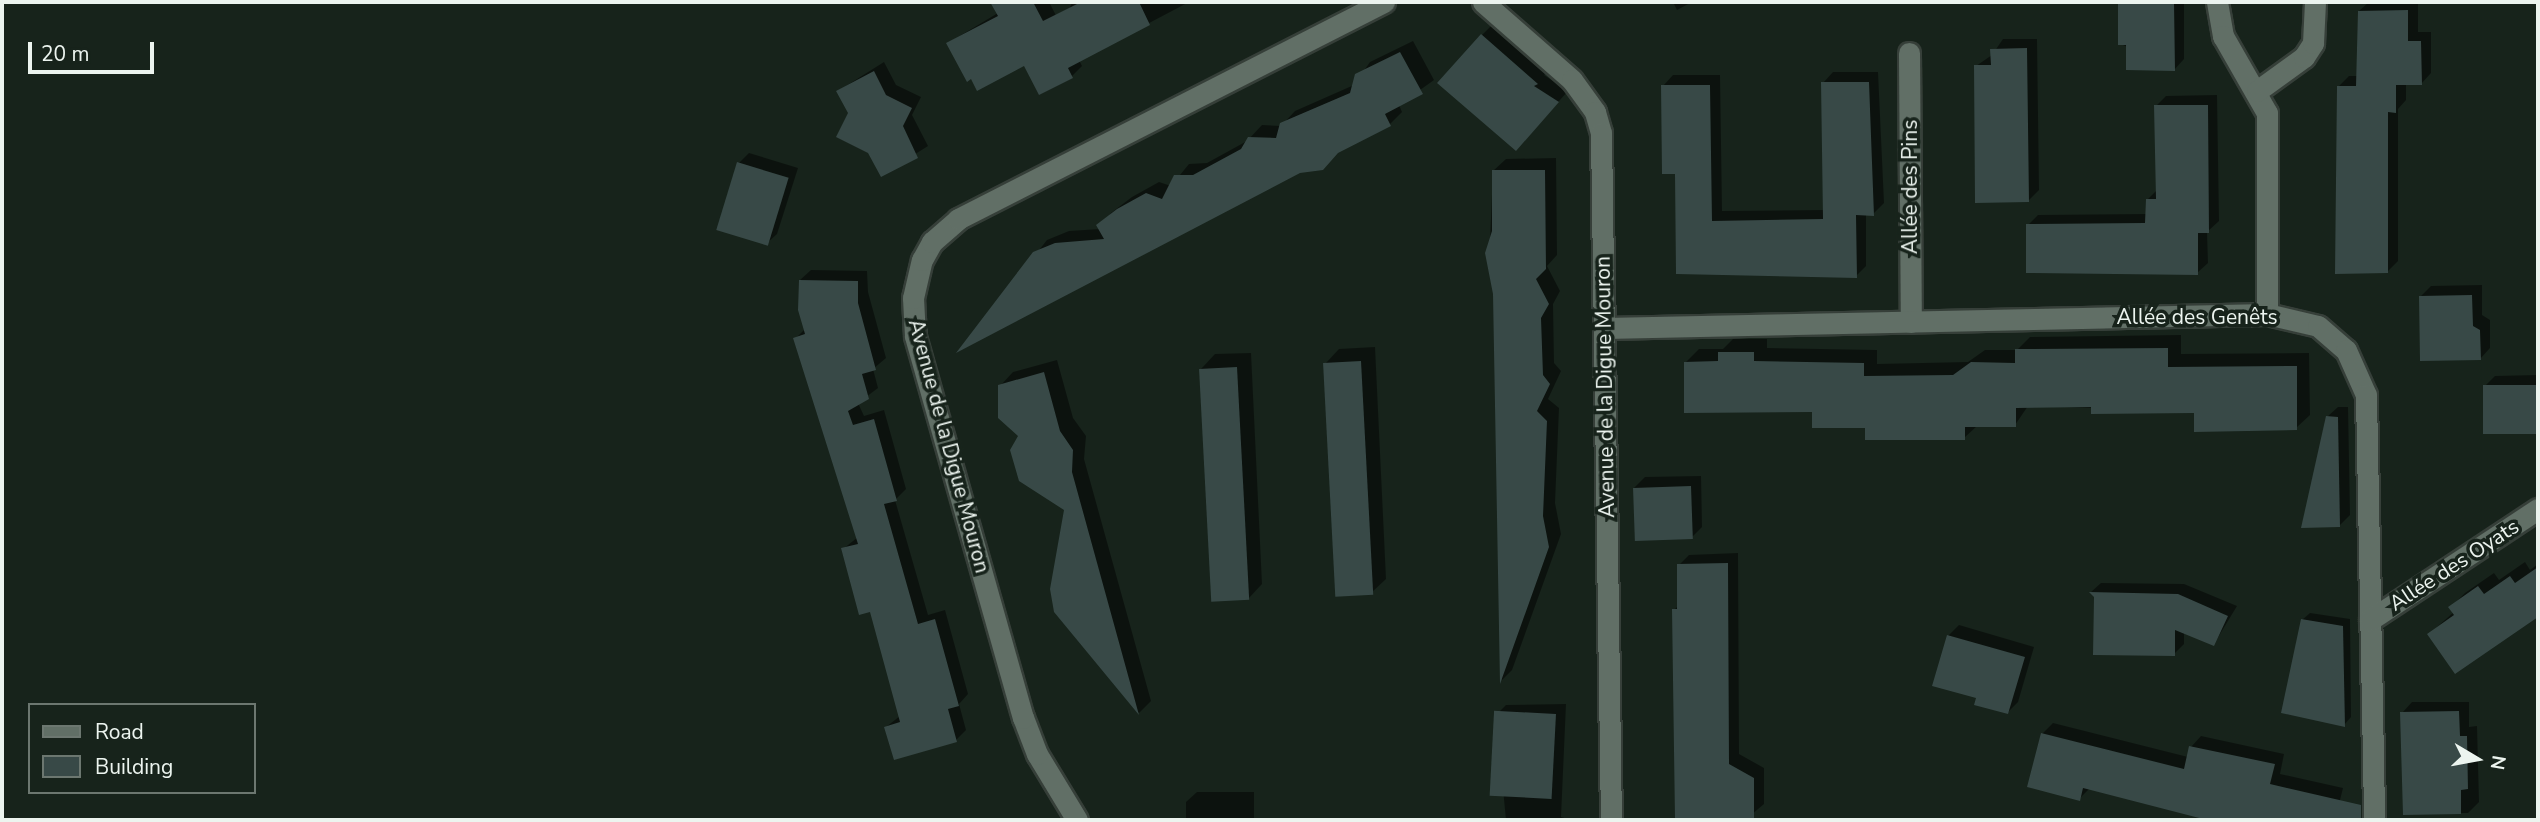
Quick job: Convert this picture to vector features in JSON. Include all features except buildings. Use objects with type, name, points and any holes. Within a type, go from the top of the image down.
[{"type":"street","name":"Avenue de la Digue Mouron","points":[[1077,820],[1037,754],[1023,718],[915,336],[913,298],[922,260],[932,242],[958,219],[1351,10],[1384,2]]},
{"type":"street","name":"Avenue de la Digue Mouron","points":[[1483,2],[1572,80],[1595,112],[1601,133],[1611,820]]},
{"type":"street","points":[[2217,2],[2223,36],[2257,91],[2269,128],[2267,314]]},
{"type":"street","points":[[2257,91],[2304,57],[2313,43],[2315,2]]},
{"type":"street","name":"Allée des Pins","points":[[1909,52],[1911,322]]},
{"type":"street","name":"Allée des Genêts","points":[[1605,328],[2267,314],[2318,326],[2346,350],[2362,378],[2367,408],[2374,820]]},
{"type":"street","name":"Allée des Oyats","points":[[2370,620],[2538,509]]}]
